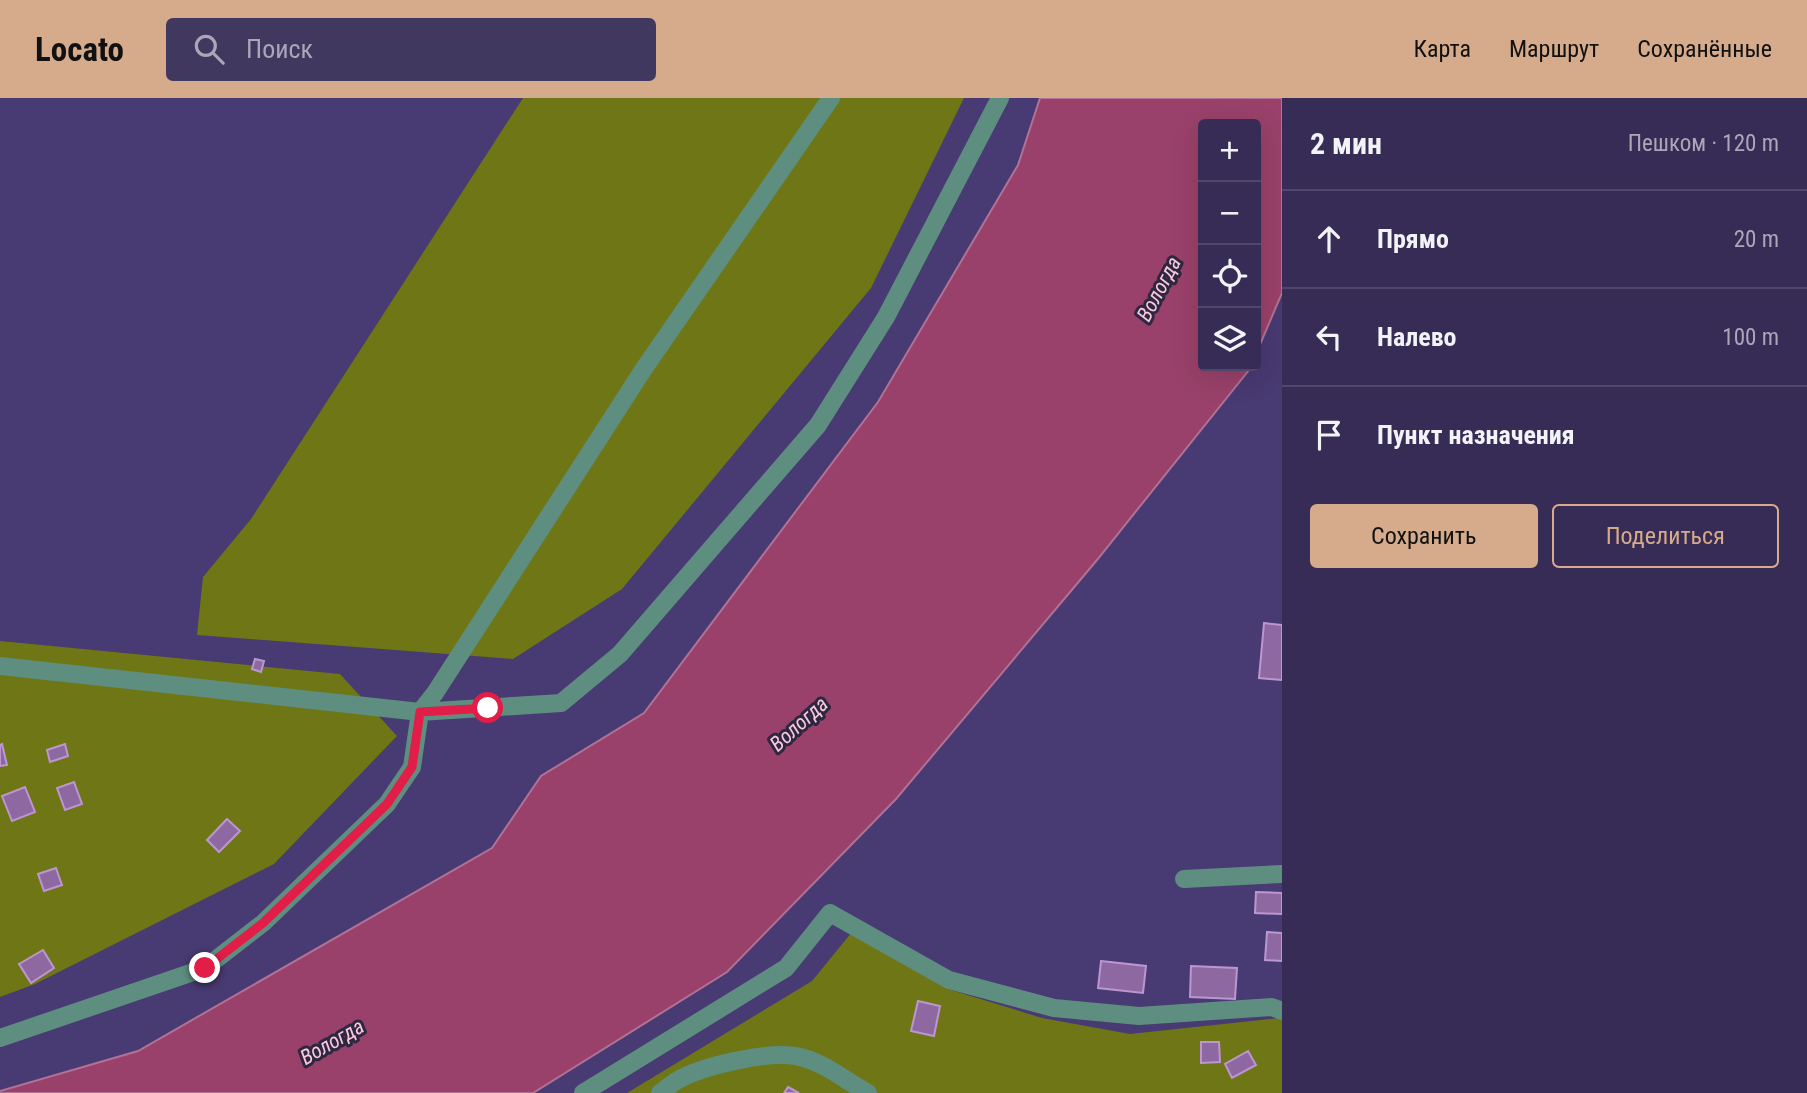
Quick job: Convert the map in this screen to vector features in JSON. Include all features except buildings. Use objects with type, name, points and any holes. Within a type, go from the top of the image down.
[{"type":"street","points":[[0,1038],[205,968],[263,923],[387,804],[412,767],[420,712],[435,693],[643,370],[831,98]]},
{"type":"street","points":[[0,666],[420,712],[561,703],[620,654],[818,425],[886,317],[1000,98]]},
{"type":"street","points":[[1184,879],[1282,874]]},
{"type":"street","points":[[583,1093],[786,968],[830,913],[948,980],[1054,1008],[1139,1016],[1272,1007],[1282,1011]]},
{"type":"street","points":[[660,1093],[677,1080],[697,1071],[737,1061],[775,1056],[796,1056],[815,1063],[869,1093]]},
{"type":"green space","points":[[523,98],[964,98],[871,288],[622,589],[513,659],[197,635],[203,577],[251,519]]},
{"type":"green space","points":[[0,641],[340,674],[397,736],[274,864],[35,984],[0,997]]},
{"type":"green space","points":[[852,932],[948,989],[1042,1018],[1130,1034],[1282,1019],[1282,1093],[627,1093],[812,981]]},
{"type":"water","name":"Вологда","points":[[1040,98],[1282,98],[1282,293],[1261,342],[1261,119],[1198,119],[1198,371],[1248,371],[1097,560],[896,799],[727,972],[533,1093],[0,1093],[138,1051],[492,848],[541,776],[644,713],[878,402],[1018,165]]},
{"type":"route","points":[[205,968],[263,923],[387,804],[412,767],[420,712],[488,708]]}]
